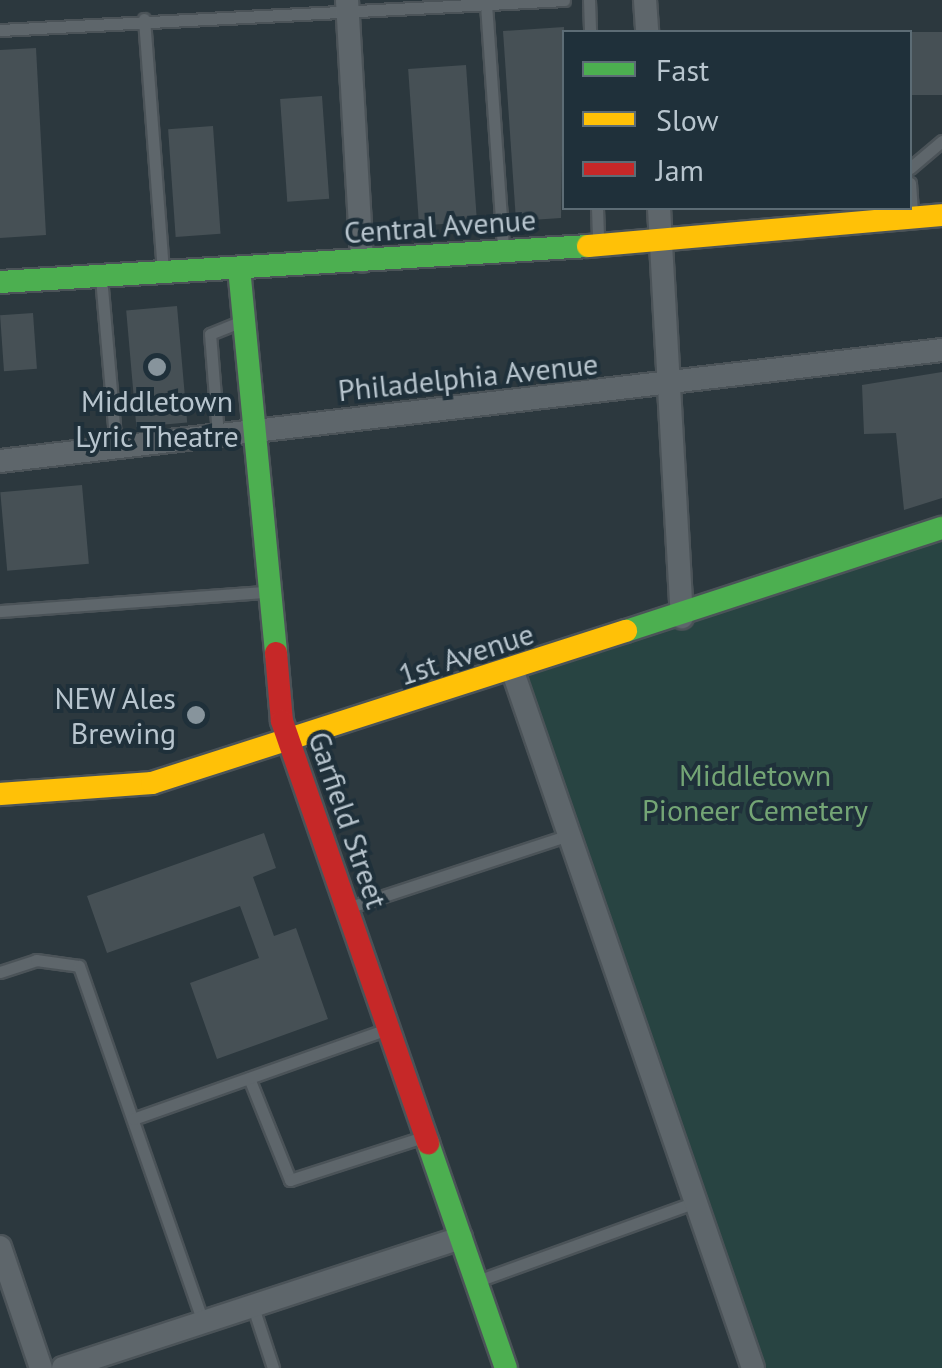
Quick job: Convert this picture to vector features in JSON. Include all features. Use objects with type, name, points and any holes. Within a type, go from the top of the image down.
[{"type":"street","points":[[645,0],[648,30]]},
{"type":"street","points":[[348,5],[362,261]]},
{"type":"street","points":[[659,210],[682,617]]},
{"type":"street","name":"Central Avenue","points":[[0,282],[503,254],[942,214]]},
{"type":"street","name":"Garfield Street","points":[[238,268],[270,592],[292,744],[506,1368]]},
{"type":"street","name":"Philadelphia Avenue","points":[[0,461],[942,350]]},
{"type":"street","name":"1st Avenue","points":[[0,794],[152,782],[292,744],[942,528]]},
{"type":"street","points":[[512,670],[753,1368]]},
{"type":"street","points":[[63,1368],[461,1238]]},
{"type":"street","points":[[0,1247],[40,1368]]},
{"type":"lane","points":[[0,30],[348,5],[564,0]]},
{"type":"lane","points":[[589,0],[590,30]]},
{"type":"lane","points":[[486,4],[503,254]]},
{"type":"lane","points":[[144,19],[164,274]]},
{"type":"lane","points":[[912,166],[942,141]]},
{"type":"lane","points":[[597,210],[598,244]]},
{"type":"lane","points":[[912,210],[912,217]]},
{"type":"lane","points":[[101,276],[116,447]]},
{"type":"lane","points":[[218,435],[210,334],[244,321]]},
{"type":"lane","points":[[0,611],[270,592]]},
{"type":"lane","points":[[347,908],[569,835]]},
{"type":"lane","points":[[0,972],[36,960],[80,966],[204,1324]]},
{"type":"lane","points":[[133,1119],[388,1029]]},
{"type":"lane","points":[[249,1078],[290,1180],[426,1136]]},
{"type":"lane","points":[[476,1282],[696,1202]]},
{"type":"lane","points":[[253,1308],[273,1368]]},
{"type":"green space","name":"Middletown Pioneer Cemetery","points":[[942,528],[942,1368],[753,1368],[512,669]]},
{"type":"building","points":[[564,27],[561,218],[516,221],[503,31]]},
{"type":"building","points":[[912,32],[942,32],[942,95],[912,95]]},
{"type":"building","points":[[36,48],[46,235],[0,238],[0,50]]},
{"type":"building","points":[[466,65],[477,222],[419,226],[408,69]]},
{"type":"building","points":[[322,96],[329,199],[287,202],[280,99]]},
{"type":"building","points":[[213,126],[221,234],[176,237],[168,129]]},
{"type":"building","name":"Middletown Lyric Theatre","points":[[177,306],[187,423],[136,427],[126,310]]},
{"type":"building","points":[[33,313],[37,369],[4,371],[0,315]]},
{"type":"building","points":[[942,372],[942,498],[904,510],[896,433],[864,434],[862,385]]},
{"type":"building","points":[[82,485],[89,564],[7,571],[0,492]]},
{"type":"building","points":[[264,833],[276,868],[253,877],[274,936],[296,928],[328,1019],[217,1059],[190,983],[259,958],[240,906],[107,953],[87,896]]},
{"type":"traffic: fast","points":[[0,282],[588,246]]},
{"type":"traffic: fast","points":[[239,268],[276,653]]},
{"type":"traffic: fast","points":[[626,631],[942,528]]},
{"type":"traffic: fast","points":[[428,1143],[506,1368]]},
{"type":"traffic: slow","points":[[588,246],[942,215]]},
{"type":"traffic: slow","points":[[0,794],[152,783],[626,631]]},
{"type":"traffic: jam","points":[[276,653],[282,721],[428,1143]]},
{"type":"place","name":"Middletown Lyric Theatre","points":[[157,367]]},
{"type":"place","name":"NEW Ales Brewing","points":[[196,715]]}]
